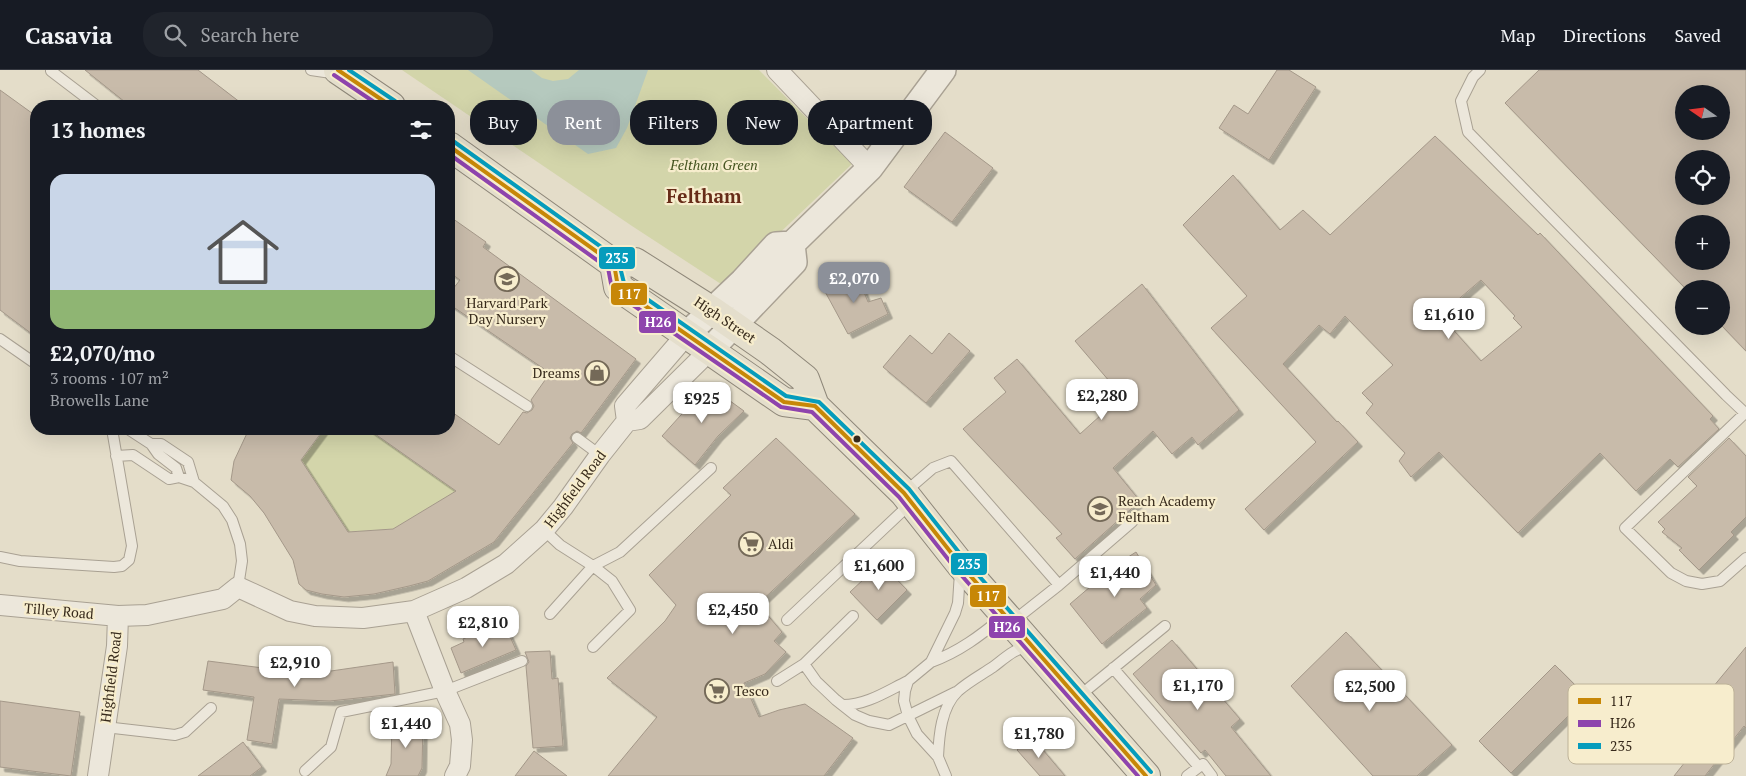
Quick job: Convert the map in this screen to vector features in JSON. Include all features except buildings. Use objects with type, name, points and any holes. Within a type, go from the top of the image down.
[{"type":"main road","points":[[342,73],[382,100]]},
{"type":"main road","points":[[455,150],[614,264],[618,287],[784,402],[815,406]]},
{"type":"main road","name":"High Street","points":[[614,264],[635,262],[711,310],[770,351],[805,379],[815,406],[908,498],[960,564],[1146,776]]},
{"type":"street","points":[[777,70],[870,168]]},
{"type":"street","points":[[687,334],[743,281],[776,245],[792,244],[870,168],[943,70]]},
{"type":"street","points":[[710,350],[794,262],[792,244]]},
{"type":"street","name":"Highfield Road","points":[[98,776],[117,646],[118,616],[147,615],[205,604],[223,599],[238,587],[290,611],[315,616],[363,618],[414,611],[466,588],[506,564],[544,530],[563,508],[627,421],[626,406],[687,334]]},
{"type":"street","name":"Highfield Road","points":[[627,421],[640,419],[710,350]]},
{"type":"street","name":"Tilley Road","points":[[0,605],[118,616]]},
{"type":"street","points":[[414,611],[460,724],[462,740],[460,766],[455,776]]},
{"type":"lane","points":[[311,70],[342,73]]},
{"type":"lane","points":[[1480,70],[1473,77],[1461,101],[1468,132],[1718,388],[1746,413],[1625,528],[1671,574],[1686,581],[1702,584],[1720,581],[1746,558]]},
{"type":"lane","points":[[51,71],[89,100]]},
{"type":"lane","points":[[0,339],[30,360]]},
{"type":"lane","points":[[455,360],[527,406]]},
{"type":"lane","points":[[0,557],[20,561],[114,567],[122,566],[129,560],[132,546],[113,435]]},
{"type":"lane","points":[[137,435],[151,444],[158,454],[176,468],[179,477]]},
{"type":"lane","points":[[577,438],[600,456]]},
{"type":"lane","points":[[151,444],[161,444],[188,462],[194,482]]},
{"type":"lane","points":[[116,456],[133,455],[168,479],[179,477],[194,482],[223,506],[232,520],[240,544],[242,561],[238,587]]},
{"type":"lane","points":[[787,620],[908,498],[933,468],[951,461],[1059,585]]},
{"type":"lane","points":[[550,614],[593,566],[620,552],[711,468]]},
{"type":"lane","points":[[930,662],[968,644],[1059,585],[1132,522]]},
{"type":"lane","points":[[544,530],[560,545],[593,566],[612,581],[630,610],[593,647]]},
{"type":"lane","points":[[843,705],[855,705],[875,698],[908,681],[930,662],[938,649],[956,608],[960,564]]},
{"type":"lane","points":[[777,682],[804,664],[853,616]]},
{"type":"lane","points":[[1078,698],[1165,626]]},
{"type":"lane","points":[[804,664],[816,681],[854,715],[869,721],[889,724],[956,692],[1010,654],[1023,647],[1033,645]]},
{"type":"lane","points":[[305,772],[331,747],[341,712],[445,691],[522,661]]},
{"type":"lane","points":[[1113,668],[1199,767]]},
{"type":"lane","points":[[908,681],[904,701],[908,716],[917,734],[938,757],[946,776]]},
{"type":"lane","points":[[938,757],[941,722],[956,692]]},
{"type":"lane","points":[[105,727],[175,735],[185,732],[211,708]]},
{"type":"lane","points":[[1187,776],[1202,764],[1212,776]]},
{"type":"green space","name":"Feltham Green","points":[[402,70],[759,70],[789,100],[727,100],[727,145],[798,145],[798,109],[808,120],[808,145],[833,145],[852,164],[724,286],[513,145],[537,145],[537,100],[470,100],[470,116],[455,106],[455,100],[446,100]]},
{"type":"green space","points":[[320,435],[376,435],[441,481],[460,489],[393,529],[348,532],[301,460]]},
{"type":"shaded area","points":[[468,70],[531,70],[542,78],[553,81],[568,79],[579,70],[648,70],[637,100],[630,100],[630,120],[620,141],[620,100],[547,100],[547,125],[537,118],[537,100],[511,100]]},
{"type":"shaded area","points":[[575,145],[618,145],[616,148],[588,154]]},
{"type":"transit line","name":"117","points":[[338,70],[382,100]]},
{"type":"transit line","name":"235","points":[[349,70],[394,100]]},
{"type":"transit line","name":"H26","points":[[334,75],[371,100]]},
{"type":"transit line","name":"235","points":[[455,142],[618,259],[624,283],[786,396],[819,402],[909,489],[965,560],[1151,772]]},
{"type":"transit line","name":"117","points":[[455,150],[614,264],[618,287],[784,402],[815,406],[904,493],[960,564],[1146,776]]},
{"type":"transit line","name":"H26","points":[[455,158],[608,268],[614,292],[781,407],[812,412],[899,497],[955,568],[1138,776]]},
{"type":"place","name":"Harvard Park Day Nursery","points":[[507,279]]},
{"type":"place","name":"Dreams","points":[[597,373]]},
{"type":"place","name":"Reach Academy Feltham","points":[[1100,509]]},
{"type":"place","name":"Aldi","points":[[751,544]]},
{"type":"place","name":"Tesco","points":[[717,691]]},
{"type":"district","name":"Feltham","points":[[704,196]]}]
